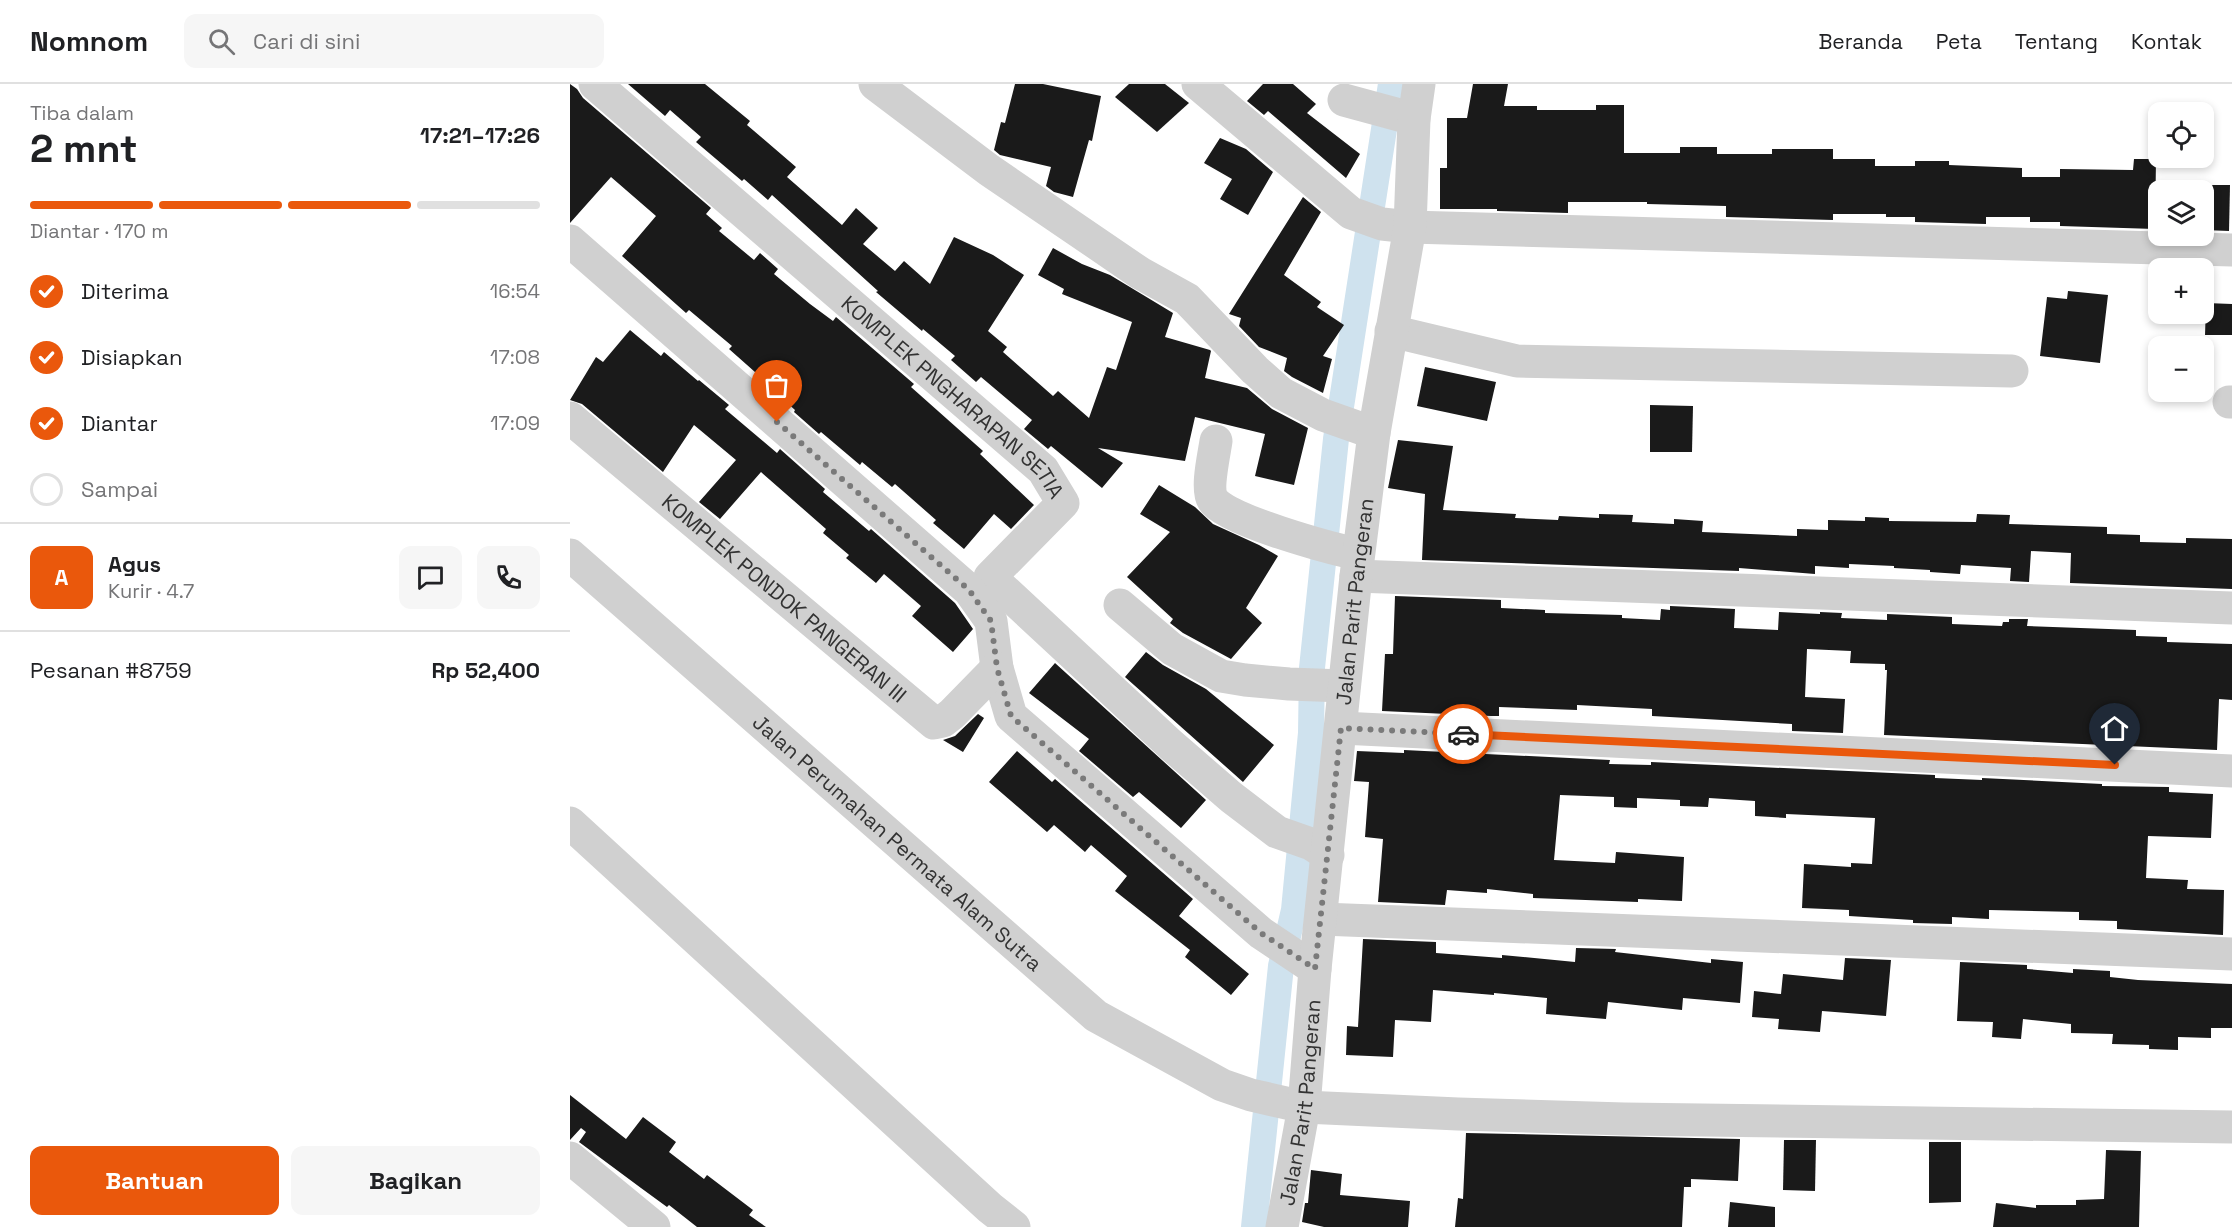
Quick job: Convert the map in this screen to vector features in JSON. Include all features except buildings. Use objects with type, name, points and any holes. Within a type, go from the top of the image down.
[{"type":"street","name":"KOMPLEK PNGHARAPAN SETIA","points":[[594,84],[1043,470],[1063,503],[990,577],[1171,745],[1231,797],[1277,832],[1320,850]]},
{"type":"street","points":[[875,84],[989,170],[1140,273],[1187,299],[1255,370],[1281,393],[1323,415],[1368,432]]},
{"type":"street","points":[[1198,84],[1351,213],[1396,225],[2232,250]]},
{"type":"street","name":"Jalan Parit Pangeran","points":[[1282,1227],[1298,1106],[1309,965],[1321,919],[1320,850],[1341,728],[1337,685],[1342,556],[1391,331],[1396,225],[1419,84]]},
{"type":"street","points":[[1357,103],[1414,119]]},
{"type":"street","points":[[570,241],[969,590],[991,621],[997,668],[1011,716],[1261,933],[1309,965]]},
{"type":"street","points":[[1391,331],[1516,361],[2012,371]]},
{"type":"street","name":"KOMPLEK PONDOK PANGERAN III","points":[[570,418],[934,723],[943,721],[997,668]]},
{"type":"street","points":[[1216,441],[1209,491],[1213,502],[1227,511],[1260,525],[1342,556],[2232,608]]},
{"type":"street","name":"Jalan Perumahan Permata Alam Sutra","points":[[570,555],[1096,1017],[1222,1085],[1251,1095],[1298,1106],[1624,1119],[2232,1127]]},
{"type":"street","points":[[1120,605],[1172,649],[1221,676],[1245,681],[1337,685]]},
{"type":"street","points":[[1341,728],[2232,771]]},
{"type":"street","points":[[570,822],[990,1208],[1014,1227]]},
{"type":"street","points":[[1321,919],[2232,954]]},
{"type":"street","points":[[575,1173],[654,1227]]},
{"type":"waterway","points":[[1254,1227],[1281,966],[1294,910],[1311,733],[1312,668],[1336,439],[1391,84]]},
{"type":"way so far","points":[[777,422],[969,590],[991,621],[997,668],[1011,716],[1261,933],[1315,969],[1341,728],[1463,734]]},
{"type":"route","points":[[1463,734],[2115,765]]}]
